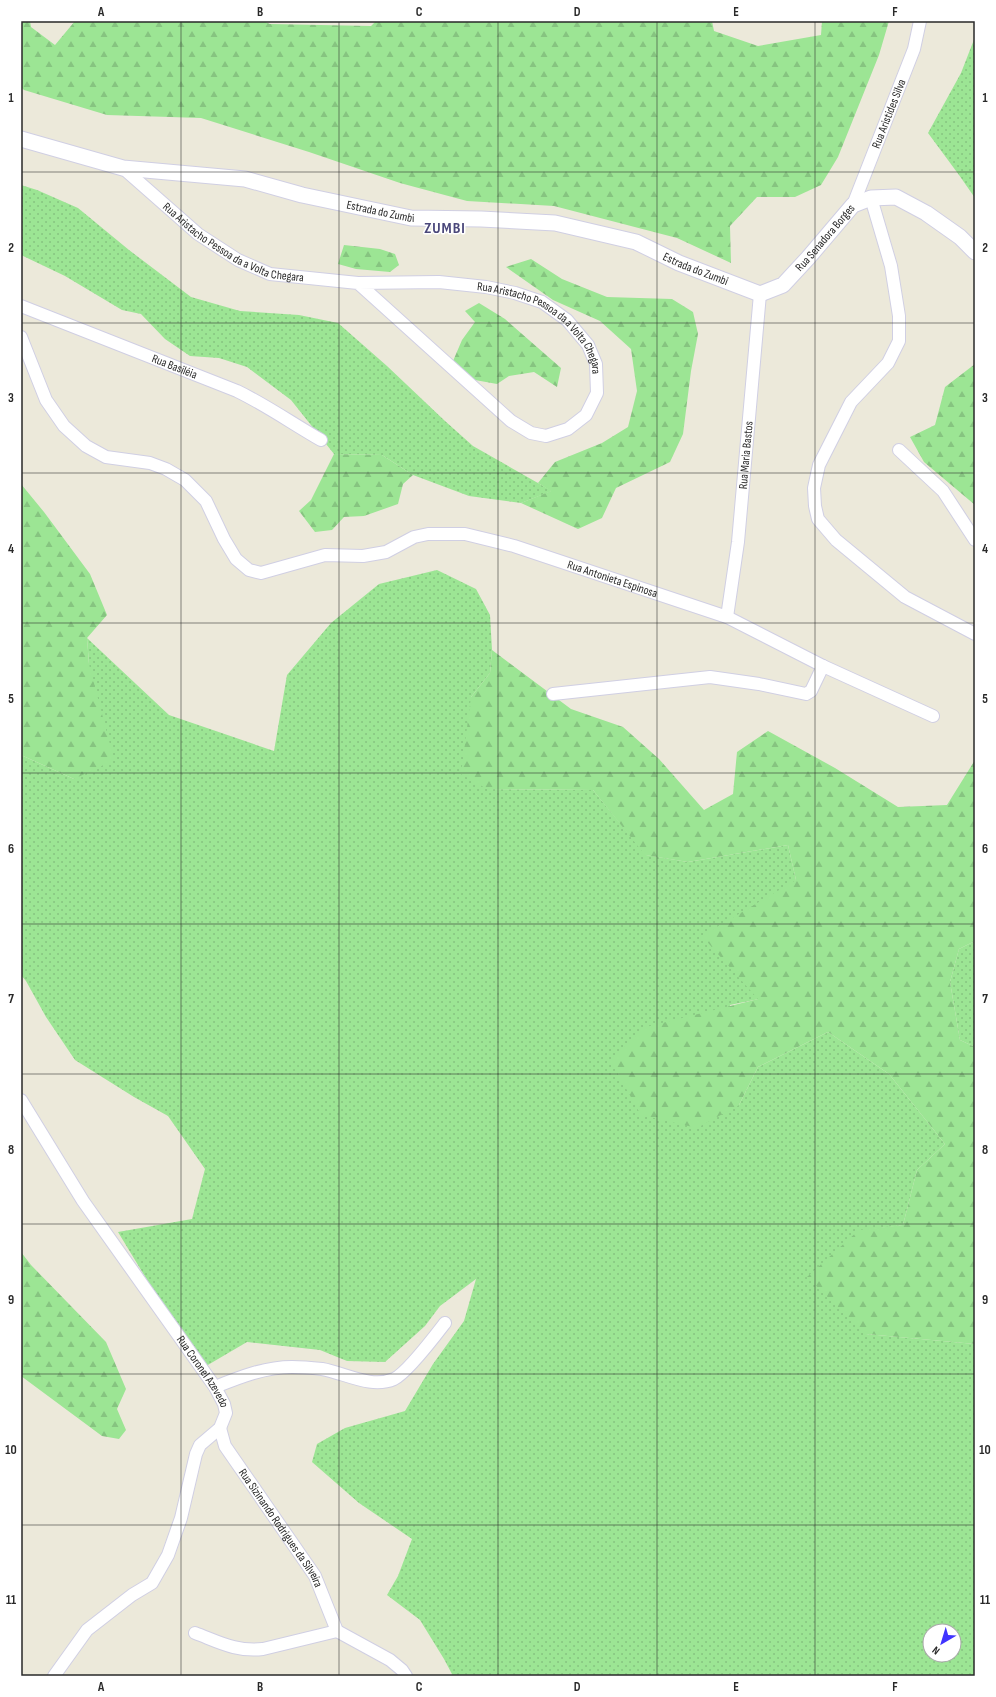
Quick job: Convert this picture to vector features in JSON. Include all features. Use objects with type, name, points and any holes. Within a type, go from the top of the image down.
[{"type":"street","name":"Rua Aristides Silva","points":[[853,205],[912,55],[920,21]]},
{"type":"street","name":"Estrada do Zumbi","points":[[21,139],[123,168],[246,179],[302,194],[412,218],[481,219],[555,223],[636,242],[679,262],[760,294]]},
{"type":"street","name":"Rua Aristacho Pessoa da a Volta Chegara","points":[[123,168],[198,234],[238,260],[270,274],[358,283],[439,282],[478,286],[515,293],[542,302],[567,320],[588,345],[596,364],[597,393],[586,415],[568,429],[546,436],[531,433],[511,421],[358,283]]},
{"type":"street","name":"Rua Senadora Borges","points":[[760,294],[782,285],[808,258],[853,205],[871,198],[896,197],[926,213],[960,237],[975,252]]},
{"type":"street","points":[[871,198],[891,266],[899,316],[899,341],[888,363],[851,402],[819,465],[814,488],[815,506],[818,519],[836,540],[905,597],[975,634]]},
{"type":"street","name":"Rua Maria Bastos","points":[[727,617],[738,542],[760,294]]},
{"type":"street","name":"Rua Basiléia","points":[[21,306],[237,390],[263,404],[277,415],[321,440]]},
{"type":"street","name":"Rua Antonieta Espinosa","points":[[21,337],[46,400],[64,426],[86,446],[106,457],[150,463],[166,469],[185,480],[206,501],[224,539],[236,559],[250,570],[261,573],[278,570],[325,555],[362,556],[386,552],[414,537],[428,534],[464,534],[514,546],[727,617],[824,666],[933,716]]},
{"type":"street","points":[[899,450],[942,491],[975,540]]},
{"type":"street","points":[[553,694],[710,677],[759,684],[806,694],[811,691],[824,666]]},
{"type":"street","name":"Rua Coronel Azevedo","points":[[21,1100],[83,1201],[215,1387],[224,1404],[226,1413],[220,1428],[200,1445],[196,1454],[181,1518],[168,1555],[152,1583],[132,1595],[88,1630],[54,1676]]},
{"type":"street","points":[[215,1387],[263,1370],[291,1367],[323,1369],[370,1382],[384,1382],[395,1378],[404,1371],[446,1323]]},
{"type":"street","name":"Rua Sizinando Rodrigues da Silveira","points":[[220,1428],[225,1446],[315,1576],[337,1631]]},
{"type":"street","points":[[195,1633],[240,1650],[263,1650],[337,1631],[390,1660],[402,1670],[406,1676]]},
{"type":"green space","points":[[21,21],[30,21],[31,27],[55,45],[75,21],[263,21],[270,24],[371,26],[376,21],[712,21],[714,31],[758,46],[821,35],[822,21],[889,21],[879,55],[838,157],[821,185],[795,197],[757,197],[730,226],[731,263],[677,238],[554,206],[467,201],[400,183],[309,152],[201,118],[107,115],[24,90],[21,87]]},
{"type":"green space","points":[[975,37],[975,198],[928,133],[961,73]]},
{"type":"green space","points":[[21,185],[37,190],[78,208],[129,250],[191,297],[240,311],[299,315],[338,323],[387,366],[473,446],[552,491],[521,503],[469,496],[413,475],[382,455],[334,454],[291,400],[247,367],[219,358],[190,356],[165,339],[141,314],[122,310],[65,276],[21,255]]},
{"type":"green space","points":[[344,245],[380,249],[395,254],[399,265],[390,272],[356,269],[338,264]]},
{"type":"green space","points":[[531,259],[562,279],[607,297],[672,299],[693,312],[698,334],[691,371],[683,434],[670,462],[616,488],[602,518],[578,529],[521,503],[551,491],[538,483],[555,462],[602,443],[628,427],[637,391],[631,349],[600,321],[553,300],[506,267]]},
{"type":"green space","points":[[479,303],[505,319],[561,368],[557,387],[534,372],[509,376],[497,384],[475,380],[453,361],[462,340],[475,322],[465,311]]},
{"type":"green space","points":[[975,364],[975,505],[924,462],[910,437],[935,425],[945,387]]},
{"type":"green space","points":[[334,454],[382,455],[413,475],[403,484],[398,504],[364,516],[344,517],[332,530],[315,532],[299,511],[311,500]]},
{"type":"green space","points":[[21,484],[44,512],[90,574],[107,615],[87,638],[89,664],[114,760],[74,779],[21,755]]},
{"type":"green space","points":[[437,570],[476,589],[490,615],[492,650],[490,673],[471,697],[487,789],[593,790],[646,855],[688,862],[788,845],[796,880],[759,999],[730,1005],[739,1105],[758,1067],[828,1032],[889,1074],[945,1144],[917,1170],[903,1225],[859,1231],[866,1334],[975,1344],[975,1676],[453,1676],[420,1620],[387,1595],[398,1576],[412,1539],[359,1503],[312,1462],[317,1444],[345,1428],[405,1411],[433,1364],[464,1321],[476,1279],[440,1306],[425,1326],[385,1362],[347,1361],[320,1350],[247,1342],[201,1369],[118,1232],[192,1219],[205,1169],[168,1116],[134,1097],[75,1060],[46,1017],[26,981],[21,975],[21,755],[74,779],[89,664],[87,638],[169,715],[274,751],[287,675],[331,623],[379,584]]},
{"type":"green space","points":[[492,650],[571,709],[623,727],[659,759],[704,810],[733,794],[737,752],[768,731],[835,768],[898,807],[947,805],[975,760],[975,941],[959,949],[950,982],[960,1040],[975,1047],[975,1344],[866,1334],[807,1277],[859,1230],[903,1225],[917,1170],[945,1144],[889,1074],[828,1032],[758,1067],[739,1105],[697,1128],[641,1115],[610,1060],[646,1027],[758,999],[702,936],[796,880],[788,845],[688,862],[645,855],[593,790],[487,789],[461,774],[471,697],[490,673]]},
{"type":"green space","points":[[975,941],[975,1047],[960,1040],[950,982],[959,949]]},
{"type":"green space","points":[[21,1252],[31,1265],[106,1342],[126,1389],[117,1409],[126,1430],[119,1439],[102,1436],[21,1376]]},
{"type":"district","name":"ZUMBI","points":[[445,227]]}]
